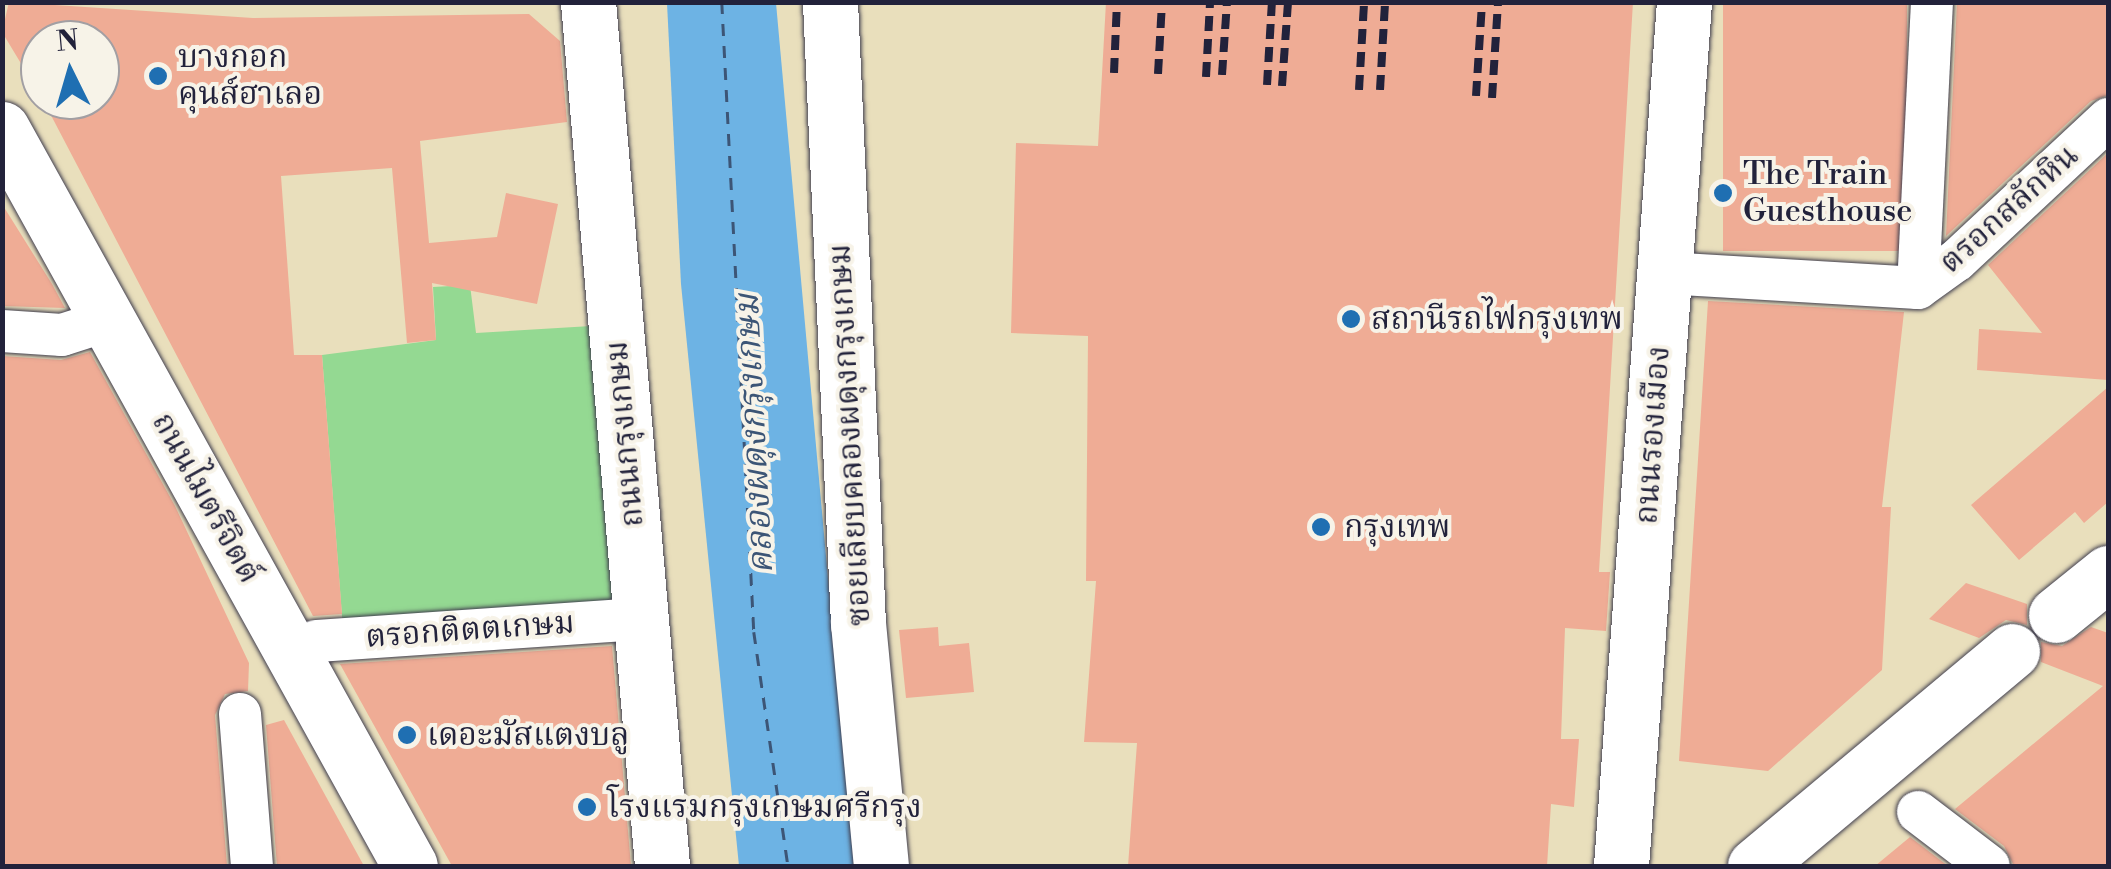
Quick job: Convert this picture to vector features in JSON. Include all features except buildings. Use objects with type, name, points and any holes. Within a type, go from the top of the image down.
[{"type":"main road","name":"ถนนกรุงเกษม","points":[[588,2],[662,866]]},
{"type":"main road","name":"ซอยเลียบคลองผดุงกรุงเกษม","points":[[830,2],[858,623],[881,866]]},
{"type":"main road","name":"ถนนรองเมือง","points":[[1621,866],[1684,2]]},
{"type":"main road","name":"ถนนไมตรีจิตต์","points":[[2,129],[410,866]]},
{"type":"main road","points":[[2056,614],[2108,573]]},
{"type":"main road","points":[[1754,866],[2012,651]]},
{"type":"street","points":[[1918,288],[1932,2]]},
{"type":"street","name":"ตรอกสลักหิน","points":[[1665,273],[1918,288],[1957,260],[2108,119]]},
{"type":"street","points":[[2,331],[62,335],[109,320]]},
{"type":"street","name":"ตรอกติตตเกษม","points":[[316,641],[625,620]]},
{"type":"street","points":[[240,714],[252,866]]},
{"type":"street","points":[[1918,812],[1989,866]]},
{"type":"green space","points":[[470,285],[476,333],[591,326],[615,614],[343,629],[322,355],[436,340],[433,287]]},
{"type":"water","name":"คลองผดุงกรุงเกษม","points":[[667,3],[776,3],[854,866],[739,866],[681,284]]},
{"type":"ferry route","points":[[722,2],[754,632],[788,866]]},
{"type":"railway","points":[[1114,73],[1117,2]]},
{"type":"railway","points":[[1158,74],[1162,2]]},
{"type":"railway","points":[[1206,77],[1210,2]]},
{"type":"railway","points":[[1222,75],[1227,2]]},
{"type":"railway","points":[[1267,85],[1272,2]]},
{"type":"railway","points":[[1282,86],[1288,2]]},
{"type":"railway","points":[[1359,90],[1364,2]]},
{"type":"railway","points":[[1380,90],[1385,2]]},
{"type":"railway","points":[[1476,96],[1482,2]]},
{"type":"railway","points":[[1492,98],[1498,2]]},
{"type":"place","name":"บางกอก คุนส์ฮาเลอ","points":[[158,76]]},
{"type":"place","name":"The Train Guesthouse","points":[[1723,193]]},
{"type":"place","name":"สถานีรถไฟกรุงเทพ","points":[[1351,319]]},
{"type":"place","name":"กรุงเทพ","points":[[1321,527]]},
{"type":"place","name":"เดอะมัสแตงบลู","points":[[407,735]]},
{"type":"place","name":"โรงแรมกรุงเกษมศรีกรุง","points":[[587,807]]}]
